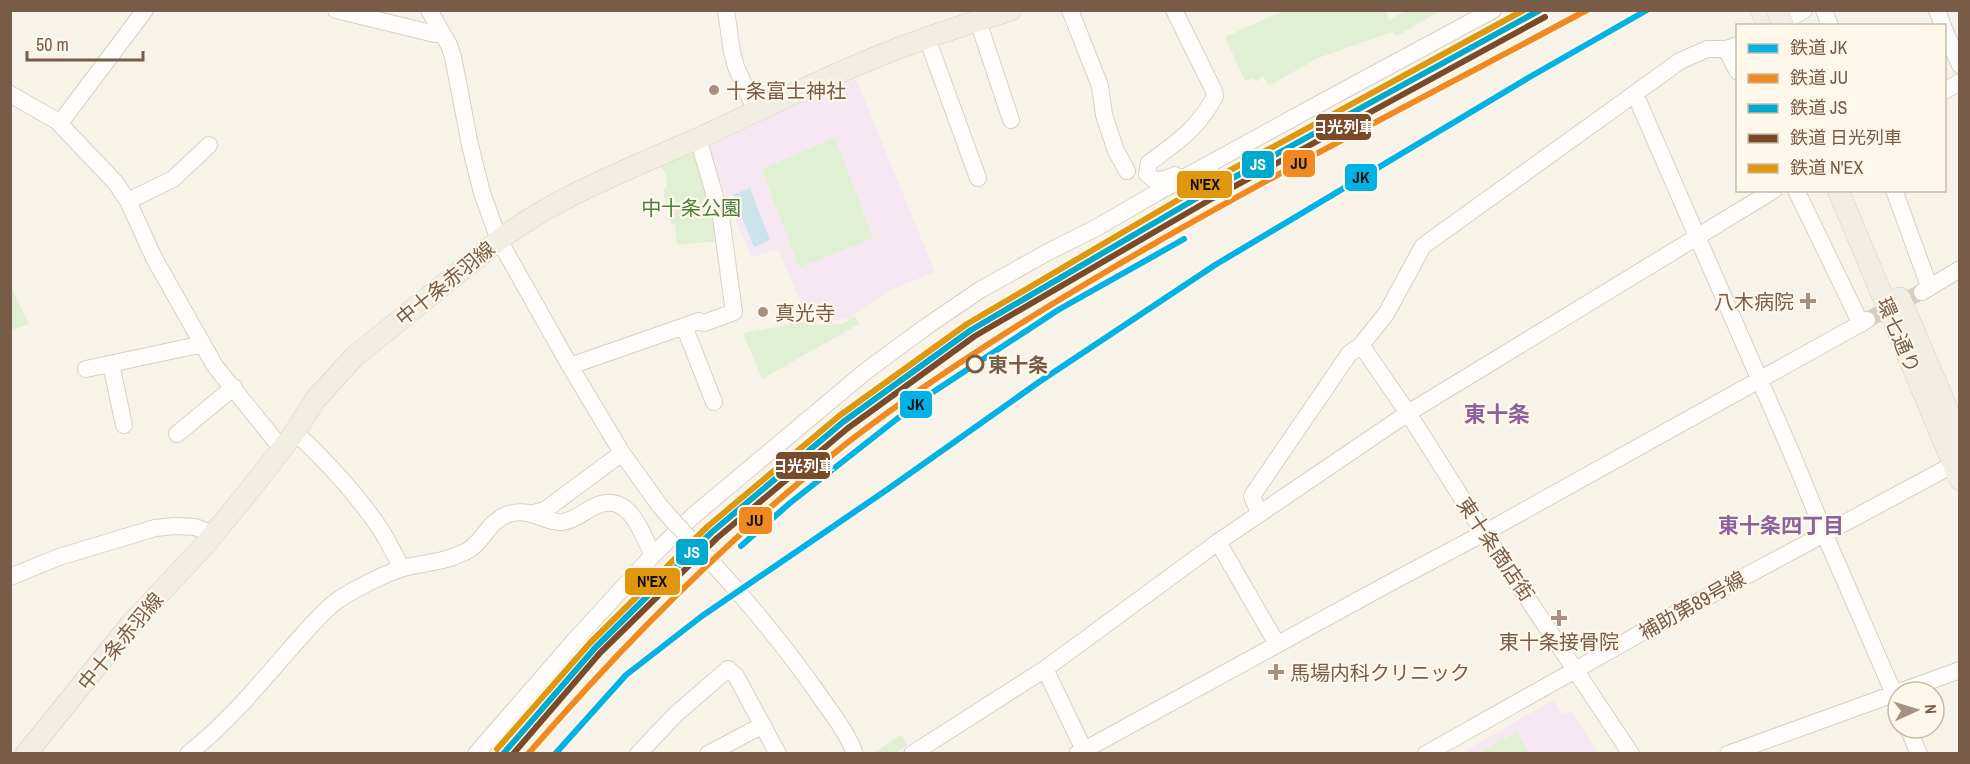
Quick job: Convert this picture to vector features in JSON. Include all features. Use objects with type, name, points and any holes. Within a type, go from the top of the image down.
[{"type":"main road","name":"中十条赤羽線","points":[[26,753],[130,625],[214,534],[295,432],[315,400],[354,357],[498,240],[553,206],[656,155],[873,58],[927,39],[973,18],[1011,10]]},
{"type":"main road","name":"環七通り","points":[[1839,192],[1957,469]]},
{"type":"main road","name":"環七通り","points":[[1855,192],[1959,439]]},
{"type":"street","points":[[60,123],[145,10]]},
{"type":"street","points":[[336,10],[442,34]]},
{"type":"street","points":[[429,10],[449,45],[453,57],[470,145],[482,193],[498,240],[570,366],[622,453],[660,507],[778,638],[844,730],[855,753]]},
{"type":"street","points":[[726,10],[732,52],[756,111]]},
{"type":"street","points":[[1070,10],[1100,86],[1104,115],[1116,151],[1127,171]]},
{"type":"street","points":[[1174,10],[1214,89],[1215,96],[1206,115],[1191,132],[1149,163],[1147,174],[1154,180],[1165,179],[1190,169],[1197,170]]},
{"type":"street","points":[[476,753],[575,640],[653,555],[693,516],[866,371],[927,326],[980,290],[1493,10]]},
{"type":"street","points":[[1780,24],[1804,10]]},
{"type":"street","points":[[1937,10],[1943,24]]},
{"type":"street","points":[[973,18],[1011,120]]},
{"type":"street","points":[[1946,32],[1959,65]]},
{"type":"street","points":[[927,39],[978,178]]},
{"type":"street","points":[[1259,513],[1252,496],[1349,354],[1361,345],[1386,314],[1423,246],[1680,61],[1707,49],[1732,47],[1736,67]]},
{"type":"street","points":[[1946,90],[1959,82]]},
{"type":"street","points":[[10,94],[60,123],[115,182],[128,201],[154,258],[215,366],[282,449]]},
{"type":"street","points":[[1635,94],[1888,680]]},
{"type":"street","points":[[570,366],[699,321],[704,323],[734,312],[721,217],[698,138]]},
{"type":"street","points":[[128,201],[173,179],[209,145]]},
{"type":"street","points":[[912,753],[1045,669],[1259,513],[1408,413],[1771,192]]},
{"type":"street","points":[[1045,669],[1082,752],[1864,322],[1797,192]]},
{"type":"street","points":[[1895,192],[1925,289],[1959,268]]},
{"type":"street","points":[[684,326],[714,402]]},
{"type":"street","points":[[86,369],[204,344]]},
{"type":"street","name":"東十条商店街","points":[[1361,345],[1631,753]]},
{"type":"street","points":[[111,364],[124,425]]},
{"type":"street","points":[[177,434],[234,387]]},
{"type":"street","points":[[295,432],[323,459],[358,499],[381,529],[402,568]]},
{"type":"street","points":[[188,753],[235,713],[316,620],[334,604],[350,593],[402,568],[442,561],[467,551],[498,519],[509,514],[546,510],[622,453]]},
{"type":"street","name":"補助第89号線","points":[[1426,753],[1825,533],[1957,469]]},
{"type":"street","points":[[534,513],[552,521],[564,522],[603,503],[618,505],[630,513],[653,555]]},
{"type":"street","points":[[10,577],[59,557],[155,528],[195,527],[214,534]]},
{"type":"street","points":[[1218,542],[1277,644]]},
{"type":"street","points":[[638,753],[676,714],[728,669],[736,676],[778,753]]},
{"type":"street","points":[[1936,680],[1959,670]]},
{"type":"street","points":[[1728,753],[1886,701]]},
{"type":"street","points":[[708,753],[763,725]]},
{"type":"shaded area","points":[[856,79],[935,272],[888,291],[848,319],[809,321],[778,249],[751,257],[708,151],[709,143]]},
{"type":"shaded area","points":[[1553,700],[1562,715],[1571,710],[1598,753],[1460,754]]},
{"type":"green space","points":[[1283,11],[1385,11],[1390,20],[1405,11],[1440,11],[1397,36],[1392,32],[1318,58],[1272,84],[1269,85],[1263,76],[1256,82],[1254,78],[1245,81],[1225,37]]},
{"type":"green space","points":[[835,138],[873,238],[799,267],[762,169]]},
{"type":"green space","name":"中十条公園","points":[[692,149],[698,151],[718,241],[677,245],[675,224],[671,224],[663,190],[667,187],[667,178],[661,165]]},
{"type":"green space","points":[[11,287],[29,324],[10,330]]},
{"type":"green space","points":[[855,316],[859,324],[762,379],[743,333],[804,322],[808,325],[842,324]]},
{"type":"green space","points":[[1517,732],[1529,753],[1478,753]]},
{"type":"green space","points":[[901,735],[907,745],[896,753],[874,753]]},
{"type":"water","points":[[750,188],[770,240],[754,247],[733,195]]},
{"type":"tunnel","points":[[1867,320],[1921,292]]},
{"type":"rail line","name":"N'EX","points":[[497,749],[590,643],[707,527],[839,416],[967,324],[1205,184],[1524,10]]},
{"type":"rail line","name":"JS","points":[[503,754],[595,648],[712,532],[843,422],[971,330],[1209,191],[1540,10]]},
{"type":"rail line","name":"JU","points":[[528,754],[641,630],[720,552],[804,478],[910,396],[1008,331],[1168,236],[1587,10]]},
{"type":"rail line","name":"JK","points":[[555,754],[626,675],[702,616],[1039,382],[1215,265],[1528,78],[1647,10]]},
{"type":"rail line","name":"日光列車","points":[[513,754],[600,653],[717,538],[848,428],[975,336],[1213,198],[1545,17]]},
{"type":"rail line","name":"JK","points":[[741,546],[790,503],[921,400],[1058,310],[1184,239]]},
{"type":"place","name":"十条富士神社","points":[[714,90]]},
{"type":"place","name":"八木病院","points":[[1808,301]]},
{"type":"place","name":"真光寺","points":[[763,312]]},
{"type":"place","name":"東十条","points":[[975,364]]},
{"type":"place","name":"東十条接骨院","points":[[1559,618]]},
{"type":"place","name":"馬場内科クリニック","points":[[1276,672]]},
{"type":"district","name":"東十条","points":[[1497,414]]},
{"type":"district","name":"東十条四丁目","points":[[1781,525]]}]
